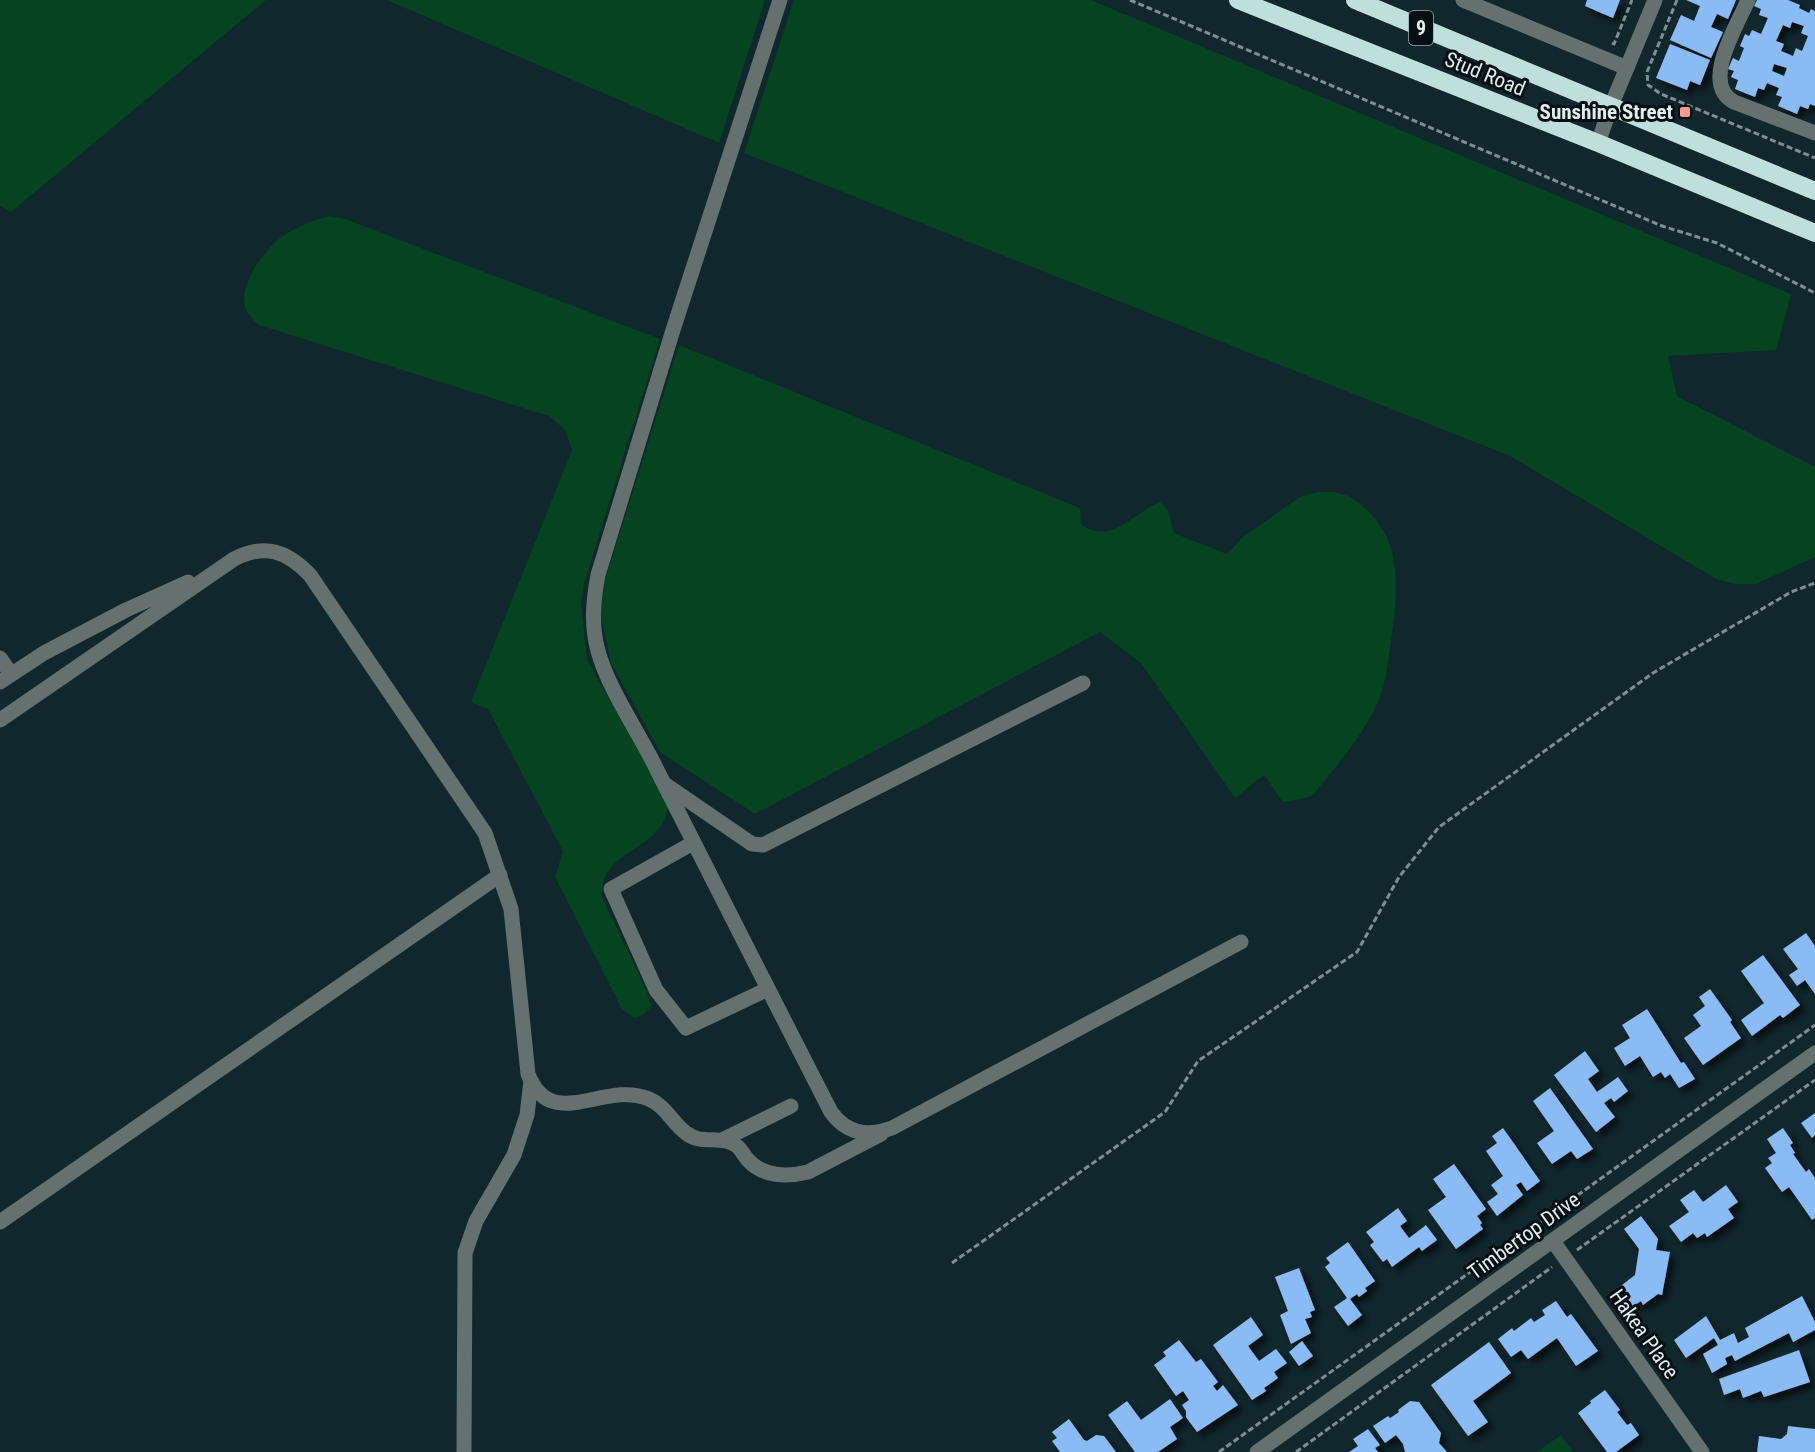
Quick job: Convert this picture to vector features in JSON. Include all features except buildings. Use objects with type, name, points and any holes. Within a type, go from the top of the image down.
[{"type":"highway","name":"Stud Road","points":[[1238,0],[1815,232]]},
{"type":"highway","name":"Stud Road","points":[[1355,0],[1815,191]]},
{"type":"street","points":[[780,0],[613,520],[594,596],[594,633],[604,671],[664,783],[831,1112],[839,1123],[849,1129],[872,1133],[892,1128]]},
{"type":"street","points":[[1463,0],[1627,68]]},
{"type":"street","points":[[1598,143],[1655,0]]},
{"type":"street","points":[[1748,0],[1722,61],[1718,78],[1721,90],[1728,99],[1734,102],[1814,132]]},
{"type":"street","points":[[0,720],[208,575],[243,554],[265,551],[287,556],[296,561],[310,575],[485,833],[511,909],[528,1074],[531,1082],[544,1097],[560,1104],[573,1104],[601,1096],[619,1094],[650,1099],[662,1107],[687,1134],[703,1141],[722,1140],[791,1106]]},
{"type":"street","points":[[0,658],[6,678],[44,653],[126,609],[208,575]]},
{"type":"street","points":[[664,783],[752,844],[763,845],[1083,682]]},
{"type":"street","points":[[693,843],[611,889],[656,990],[686,1028],[768,989]]},
{"type":"street","points":[[0,1221],[500,876]]},
{"type":"street","points":[[722,1140],[738,1146],[747,1160],[776,1175],[798,1175],[808,1172],[1241,942]]},
{"type":"street","name":"Timbertop Drive","points":[[1264,1450],[1815,1053]]},
{"type":"street","points":[[464,1452],[465,1253],[476,1221],[507,1171],[514,1155],[527,1115],[531,1082]]},
{"type":"street","name":"Hakea Place","points":[[1552,1241],[1702,1452]]},
{"type":"path","points":[[1130,0],[1662,226],[1717,243],[1815,293]]},
{"type":"path","points":[[1614,44],[1632,0]]},
{"type":"path","points":[[952,1263],[1165,1112],[1198,1061],[1357,952],[1399,877],[1439,827],[1653,673],[1791,592],[1815,583]]},
{"type":"path","points":[[1219,1452],[1815,1025]]},
{"type":"path","points":[[1576,1251],[1815,1080]]},
{"type":"path","points":[[1296,1452],[1554,1266]]},
{"type":"green space","points":[[0,0],[266,0],[11,212],[0,206]]},
{"type":"green space","points":[[387,0],[765,0],[719,143]]},
{"type":"green space","points":[[794,0],[1091,0],[1791,294],[1776,350],[1668,356],[1677,396],[1815,467],[1815,557],[1756,584],[1736,584],[1718,580],[1510,456],[744,153]]},
{"type":"green space","points":[[330,216],[345,219],[660,339],[584,584],[581,602],[587,660],[669,805],[659,828],[613,865],[603,884],[602,897],[652,1006],[643,1015],[634,1018],[622,1009],[555,877],[563,851],[488,709],[471,702],[572,450],[565,430],[549,416],[259,325],[247,312],[244,298],[255,267],[283,236],[294,229]]},
{"type":"green space","points":[[679,345],[1080,508],[1081,524],[1091,530],[1102,532],[1112,530],[1160,502],[1168,510],[1174,533],[1227,554],[1244,536],[1300,497],[1329,492],[1350,497],[1372,515],[1383,530],[1394,564],[1396,583],[1391,642],[1383,686],[1373,713],[1348,751],[1311,797],[1283,802],[1264,775],[1235,798],[1141,663],[1100,632],[755,814],[660,752],[611,663],[600,611],[605,580]]},
{"type":"green space","points":[[1561,1435],[1573,1452],[1537,1452]]},
{"type":"place","name":"Sunshine Street","points":[[1685,112]]}]
